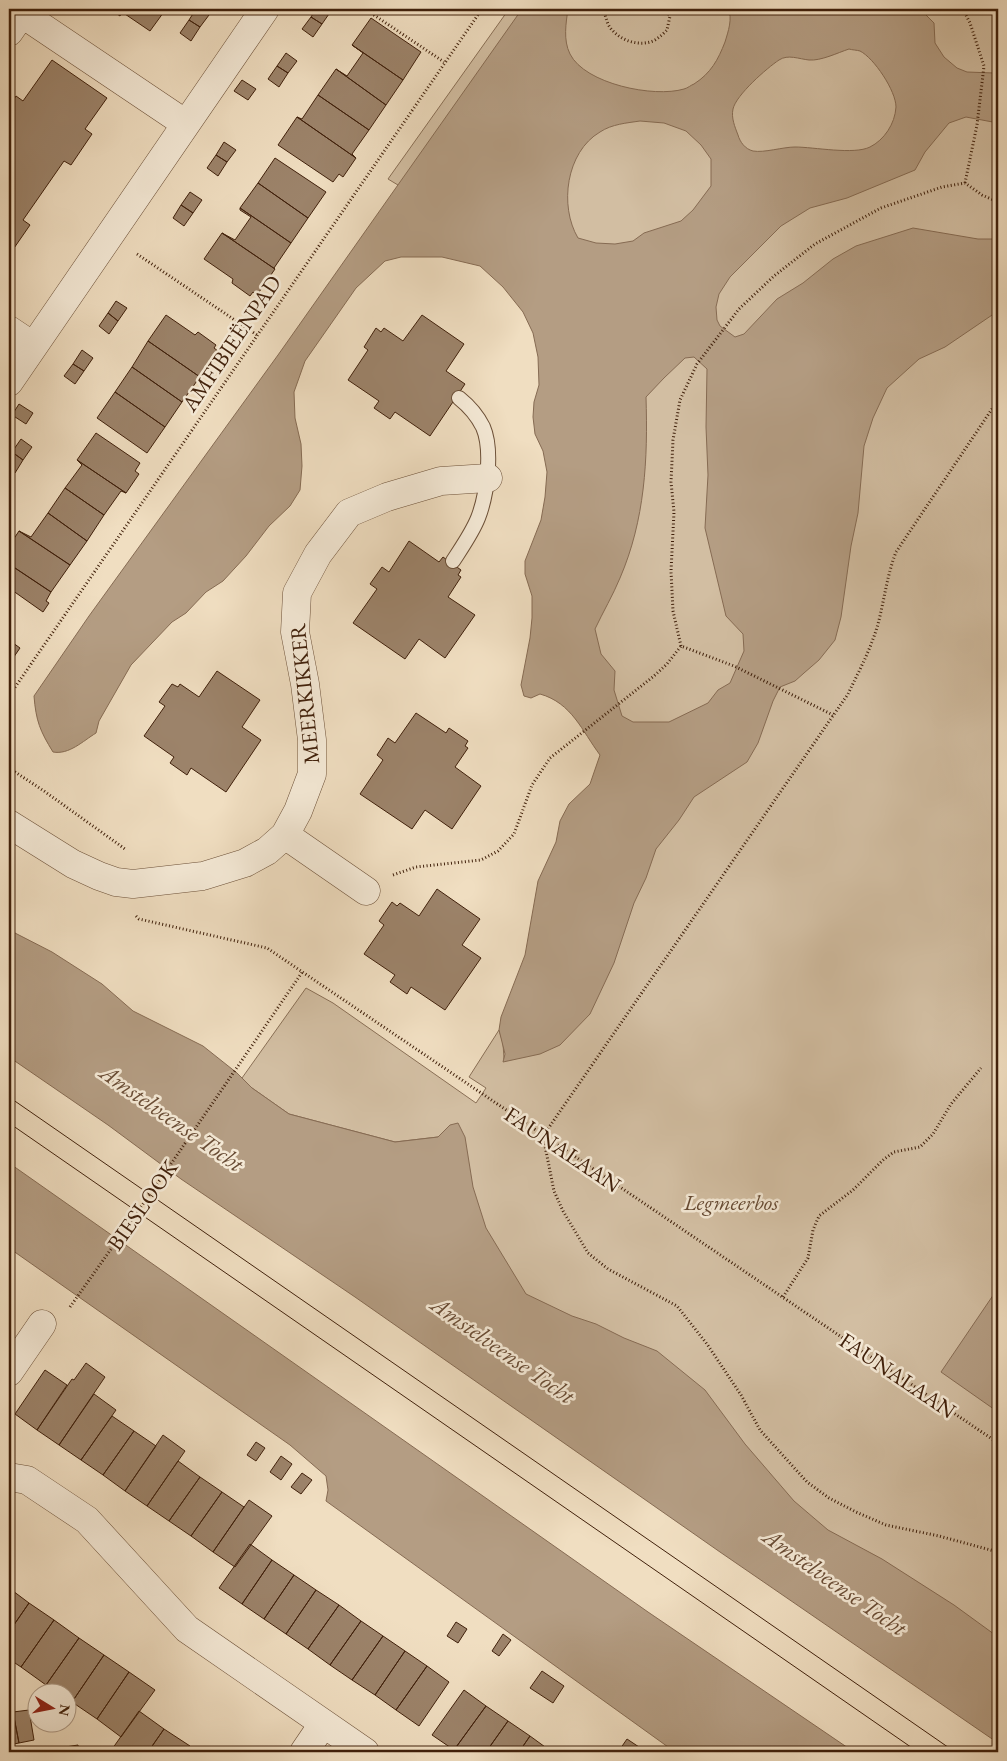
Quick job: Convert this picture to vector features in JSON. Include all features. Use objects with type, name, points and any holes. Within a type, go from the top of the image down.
[{"type":"street","points":[[9,382],[265,9]]},
{"type":"street","points":[[17,16],[186,124]]},
{"type":"street","points":[[9,330],[33,346]]},
{"type":"street","name":"MEERKIKKER","points":[[133,884],[203,876],[246,863],[267,851],[285,835],[298,811],[312,774],[312,740],[305,684],[295,632],[297,593],[318,554],[349,514],[387,497],[441,481],[488,478]]},
{"type":"street","points":[[9,824],[73,864],[116,882],[133,884]]},
{"type":"street","points":[[285,835],[366,891]]},
{"type":"street","points":[[9,1372],[53,1319]]},
{"type":"street","points":[[9,1477],[27,1480],[87,1520],[187,1628],[365,1752]]},
{"type":"street","points":[[304,1752],[324,1724]]},
{"type":"lane","points":[[453,561],[478,520],[484,502],[488,478],[487,451],[483,429],[472,409],[459,398]]},
{"type":"path","points":[[365,9],[444,62]]},
{"type":"path","name":"AMFIBIEËNPAD","points":[[9,696],[482,9]]},
{"type":"path","points":[[603,9],[609,25],[619,36],[629,41],[642,43],[656,40],[668,30],[670,16],[665,9]]},
{"type":"path","points":[[963,9],[970,23],[984,66],[977,125],[965,183]]},
{"type":"path","points":[[681,646],[673,611],[671,571],[674,512],[671,482],[673,440],[680,400],[697,364],[739,309],[774,276],[815,244],[881,208],[942,187],[965,183],[982,195],[998,202]]},
{"type":"path","points":[[109,235],[257,335]]},
{"type":"path","points":[[998,400],[896,552],[889,570],[880,617],[868,652],[848,694],[543,1136],[554,1191],[563,1211],[588,1253],[608,1269],[677,1306],[707,1344],[741,1395],[760,1430],[807,1482],[829,1498],[886,1525],[939,1536],[998,1552]]},
{"type":"path","points":[[681,646],[734,666],[833,715]]},
{"type":"path","points":[[366,891],[394,875],[416,867],[481,860],[498,851],[514,834],[532,785],[550,758],[654,676],[667,664],[681,646]]},
{"type":"path","name":"FAUNALAAN","points":[[9,768],[131,854],[134,863],[133,908],[135,915],[139,919],[267,948],[304,971],[543,1136],[998,1443]]},
{"type":"path","name":"BIESLOOK","points":[[53,1319],[126,1227],[304,971]]},
{"type":"path","points":[[783,1297],[808,1258],[813,1230],[820,1216],[853,1190],[884,1159],[894,1152],[920,1147],[933,1134],[951,1104],[981,1068]]},
{"type":"green space","name":"Legmeerbos","points":[[509,9],[998,9],[998,1710],[362,1277],[450,1125],[438,1137],[395,1142],[289,1114],[252,1088],[242,1078],[306,988],[333,1003],[476,1103],[486,1088],[469,1077],[499,1030],[503,1043],[504,1059],[631,810],[546,565],[572,362],[527,263],[388,179]]},
{"type":"water","points":[[522,9],[568,9],[566,43],[570,54],[578,64],[605,81],[639,90],[656,92],[684,89],[694,84],[709,71],[717,60],[729,30],[728,9],[921,10],[934,23],[935,43],[944,57],[957,68],[967,72],[994,73],[998,64],[998,123],[966,117],[949,123],[925,152],[915,170],[847,198],[810,208],[781,226],[730,277],[719,294],[716,307],[717,320],[720,326],[735,337],[744,334],[777,299],[803,283],[833,259],[856,246],[913,228],[978,239],[998,239],[998,311],[945,347],[919,359],[887,388],[873,418],[864,446],[858,513],[851,546],[841,617],[835,640],[819,660],[795,681],[780,687],[758,743],[747,762],[694,797],[656,849],[646,878],[634,903],[614,963],[590,1014],[560,1045],[540,1054],[503,1062],[505,1054],[499,1030],[501,1017],[525,955],[538,881],[556,842],[560,821],[569,804],[590,784],[600,755],[568,711],[551,698],[540,694],[531,698],[524,696],[521,685],[532,618],[532,596],[525,574],[525,561],[541,520],[547,472],[543,451],[535,434],[533,417],[534,402],[539,385],[538,357],[533,333],[523,312],[503,287],[480,266],[442,257],[401,257],[385,261],[356,288],[305,361],[294,392],[295,418],[301,444],[302,466],[300,490],[290,506],[269,526],[246,556],[223,581],[206,592],[186,613],[172,622],[131,665],[99,721],[96,733],[70,749],[53,752],[39,726],[34,696],[89,616],[278,355]],"holes":[[[849,49],[860,51],[872,60],[888,84],[895,100],[896,107],[891,125],[880,140],[870,147],[854,150],[795,147],[753,151],[743,145],[734,122],[733,109],[735,103],[746,89],[760,75],[782,58],[814,60]],[[640,121],[664,123],[686,131],[701,145],[711,159],[711,186],[693,210],[681,221],[644,233],[633,241],[615,244],[596,243],[578,238],[572,225],[569,211],[569,180],[573,166],[580,152],[589,141],[605,129],[620,124]],[[694,357],[707,369],[706,427],[708,475],[705,528],[726,616],[743,634],[744,651],[730,683],[718,690],[708,703],[669,722],[633,722],[622,716],[614,690],[615,671],[601,654],[595,629],[620,578],[635,534],[640,512],[645,466],[646,397],[685,358]]]},
{"type":"water","name":"Amstelveense Tocht","points":[[9,926],[15,933],[52,952],[102,984],[133,1011],[203,1046],[237,1073],[252,1088],[289,1114],[395,1142],[438,1137],[450,1125],[458,1123],[465,1137],[473,1187],[486,1228],[526,1294],[572,1316],[596,1324],[657,1351],[705,1390],[745,1444],[794,1501],[828,1530],[882,1559],[954,1605],[998,1637],[998,1743],[720,1552],[355,1297],[181,1179],[108,1125],[9,1057]]},
{"type":"water","points":[[9,1163],[648,1612],[854,1752],[733,1752],[728,1749],[702,1752],[675,1752],[326,1501],[328,1490],[326,1476],[290,1445],[9,1248]]},
{"type":"water","points":[[998,1288],[998,1412],[941,1372]]},
{"type":"building","points":[[110,9],[166,9],[150,31],[122,12],[120,16]]},
{"type":"building","points":[[196,9],[201,9],[209,15],[200,27],[189,20]]},
{"type":"building","points":[[316,9],[331,11],[322,24],[311,17]]},
{"type":"building","points":[[311,17],[322,24],[313,37],[302,29]]},
{"type":"building","points":[[371,18],[421,52],[403,80],[352,45]]},
{"type":"building","points":[[189,20],[200,27],[191,41],[180,33]]},
{"type":"building","points":[[352,45],[403,80],[386,105],[336,69],[347,76],[363,53]]},
{"type":"building","points":[[286,53],[297,61],[288,73],[277,66]]},
{"type":"building","points":[[52,60],[107,98],[85,129],[92,134],[71,165],[64,161],[23,220],[30,225],[12,251],[9,249],[9,107],[16,96],[23,101]]},
{"type":"building","points":[[277,66],[288,73],[279,87],[268,79]]},
{"type":"building","points":[[336,69],[386,105],[369,130],[318,95]]},
{"type":"building","points":[[242,80],[256,89],[248,100],[234,91]]},
{"type":"building","points":[[318,95],[369,130],[352,154],[356,158],[297,117],[302,119]]},
{"type":"building","points":[[297,117],[356,158],[343,177],[339,174],[333,182],[278,145]]},
{"type":"building","points":[[224,142],[236,150],[227,162],[216,155]]},
{"type":"building","points":[[216,155],[227,162],[218,176],[207,168]]},
{"type":"building","points":[[275,158],[326,192],[308,218],[258,183]]},
{"type":"building","points":[[258,183],[308,218],[291,243],[240,208]]},
{"type":"building","points":[[190,192],[202,200],[193,213],[181,205]]},
{"type":"building","points":[[181,205],[193,213],[184,226],[173,218]]},
{"type":"building","points":[[240,208],[291,243],[275,269],[222,233],[235,240],[251,217],[240,210]]},
{"type":"building","points":[[222,233],[275,269],[257,295],[253,292],[250,296],[232,283],[233,279],[204,259]]},
{"type":"building","points":[[116,301],[127,308],[118,321],[108,313]]},
{"type":"building","points":[[108,313],[118,321],[109,334],[99,326]]},
{"type":"building","points":[[166,315],[195,335],[198,332],[216,345],[214,348],[218,351],[200,377],[148,341]]},
{"type":"building","points":[[422,315],[464,344],[446,371],[465,384],[430,436],[395,412],[390,419],[374,408],[379,401],[348,380],[368,350],[364,347],[376,328],[381,332],[384,328],[403,341]]},
{"type":"building","points":[[148,341],[200,377],[182,402],[132,367]]},
{"type":"building","points":[[82,350],[93,358],[84,371],[73,364]]},
{"type":"building","points":[[73,364],[84,371],[75,384],[64,376]]},
{"type":"building","points":[[132,367],[182,402],[165,427],[115,392]]},
{"type":"building","points":[[115,392],[165,427],[147,453],[97,418]]},
{"type":"building","points":[[19,404],[33,413],[26,424],[12,415]]},
{"type":"building","points":[[96,433],[140,463],[135,471],[139,474],[126,493],[77,460]]},
{"type":"building","points":[[21,439],[32,447],[23,460],[12,452]]},
{"type":"building","points":[[12,452],[23,460],[15,473],[9,469],[9,457]]},
{"type":"building","points":[[77,460],[126,493],[121,491],[104,515],[65,488],[82,465]]},
{"type":"building","points":[[65,488],[104,515],[87,541],[48,513]]},
{"type":"building","points":[[48,513],[87,541],[70,565],[19,531],[31,537]]},
{"type":"building","points":[[19,531],[70,565],[51,592],[9,564],[9,546]]},
{"type":"building","points":[[409,541],[439,562],[443,557],[461,570],[458,575],[461,577],[448,597],[475,615],[445,658],[419,639],[405,659],[353,623],[377,589],[370,584],[382,567],[389,572]]},
{"type":"building","points":[[15,568],[51,592],[46,601],[49,603],[43,612],[9,588],[9,578]]},
{"type":"building","points":[[9,640],[20,648],[9,664]]},
{"type":"building","points":[[217,671],[260,700],[242,727],[261,740],[226,792],[191,768],[187,775],[170,763],[174,757],[144,736],[165,706],[159,702],[172,684],[178,687],[180,684],[199,697]]},
{"type":"building","points":[[416,713],[446,733],[449,728],[468,741],[465,746],[468,748],[455,767],[481,786],[452,829],[425,810],[412,829],[360,794],[383,760],[377,755],[388,738],[395,743]]},
{"type":"building","points":[[437,889],[480,919],[462,945],[481,958],[445,1010],[411,987],[407,994],[390,982],[395,975],[364,954],[384,925],[379,921],[392,902],[397,906],[400,903],[419,916]]},
{"type":"building","points":[[86,1363],[105,1377],[59,1445],[37,1430],[72,1379],[74,1380]]},
{"type":"building","points":[[45,1370],[67,1385],[37,1430],[15,1414]]},
{"type":"building","points":[[94,1394],[116,1410],[81,1460],[59,1445]]},
{"type":"building","points":[[112,1416],[134,1431],[103,1475],[81,1460]]},
{"type":"building","points":[[134,1431],[156,1446],[125,1491],[103,1475]]},
{"type":"building","points":[[163,1435],[185,1451],[147,1506],[125,1491]]},
{"type":"building","points":[[256,1442],[265,1448],[256,1461],[247,1455]]},
{"type":"building","points":[[281,1456],[292,1464],[281,1480],[270,1472]]},
{"type":"building","points":[[178,1461],[200,1477],[169,1521],[147,1506]]},
{"type":"building","points":[[302,1473],[312,1480],[301,1494],[291,1487]]},
{"type":"building","points":[[200,1477],[222,1492],[191,1536],[169,1521]]},
{"type":"building","points":[[222,1492],[244,1507],[213,1552],[191,1536]]},
{"type":"building","points":[[249,1500],[272,1516],[235,1567],[213,1552]]},
{"type":"building","points":[[250,1544],[272,1560],[242,1604],[219,1588]]},
{"type":"building","points":[[272,1560],[294,1575],[264,1619],[242,1604]]},
{"type":"building","points":[[294,1575],[316,1590],[286,1634],[264,1619]]},
{"type":"building","points":[[9,1588],[29,1603],[9,1632]]},
{"type":"building","points":[[316,1590],[339,1605],[308,1649],[286,1634]]},
{"type":"building","points":[[29,1603],[54,1620],[21,1667],[9,1659],[9,1632]]},
{"type":"building","points":[[339,1605],[361,1621],[330,1665],[308,1649]]},
{"type":"building","points":[[54,1620],[79,1638],[47,1684],[21,1667]]},
{"type":"building","points":[[361,1621],[383,1636],[352,1680],[330,1665]]},
{"type":"building","points":[[456,1622],[467,1629],[458,1643],[447,1636]]},
{"type":"building","points":[[503,1634],[511,1640],[499,1656],[492,1651]]},
{"type":"building","points":[[383,1636],[405,1651],[375,1695],[352,1680]]},
{"type":"building","points":[[79,1638],[104,1655],[78,1693],[78,1684],[47,1684]]},
{"type":"building","points":[[405,1651],[427,1666],[396,1710],[375,1695]]},
{"type":"building","points":[[104,1655],[129,1672],[97,1719],[78,1706],[78,1693]]},
{"type":"building","points":[[427,1666],[449,1682],[419,1726],[396,1710]]},
{"type":"building","points":[[542,1671],[564,1686],[553,1703],[530,1688]]},
{"type":"building","points":[[129,1672],[155,1690],[121,1737],[97,1719]]},
{"type":"building","points":[[464,1690],[486,1706],[454,1750],[432,1735]]},
{"type":"building","points":[[486,1706],[508,1721],[486,1752],[457,1752],[454,1750]]},
{"type":"building","points":[[28,1710],[28,1734],[33,1734],[34,1740],[19,1743],[13,1712]]},
{"type":"building","points":[[139,1711],[164,1729],[148,1752],[110,1752]]},
{"type":"building","points":[[13,1712],[19,1743],[9,1745],[9,1713]]},
{"type":"building","points":[[508,1721],[530,1736],[519,1752],[486,1752]]},
{"type":"building","points":[[164,1729],[190,1746],[185,1752],[148,1752]]},
{"type":"building","points":[[530,1736],[552,1752],[519,1752]]},
{"type":"building","points":[[627,1739],[642,1749],[640,1752],[618,1752]]},
{"type":"building","points":[[78,1745],[79,1752],[48,1752],[47,1750]]},
{"type":"tram line","points":[[9,1097],[955,1752]]},
{"type":"tram line","points":[[9,1123],[918,1752]]}]
